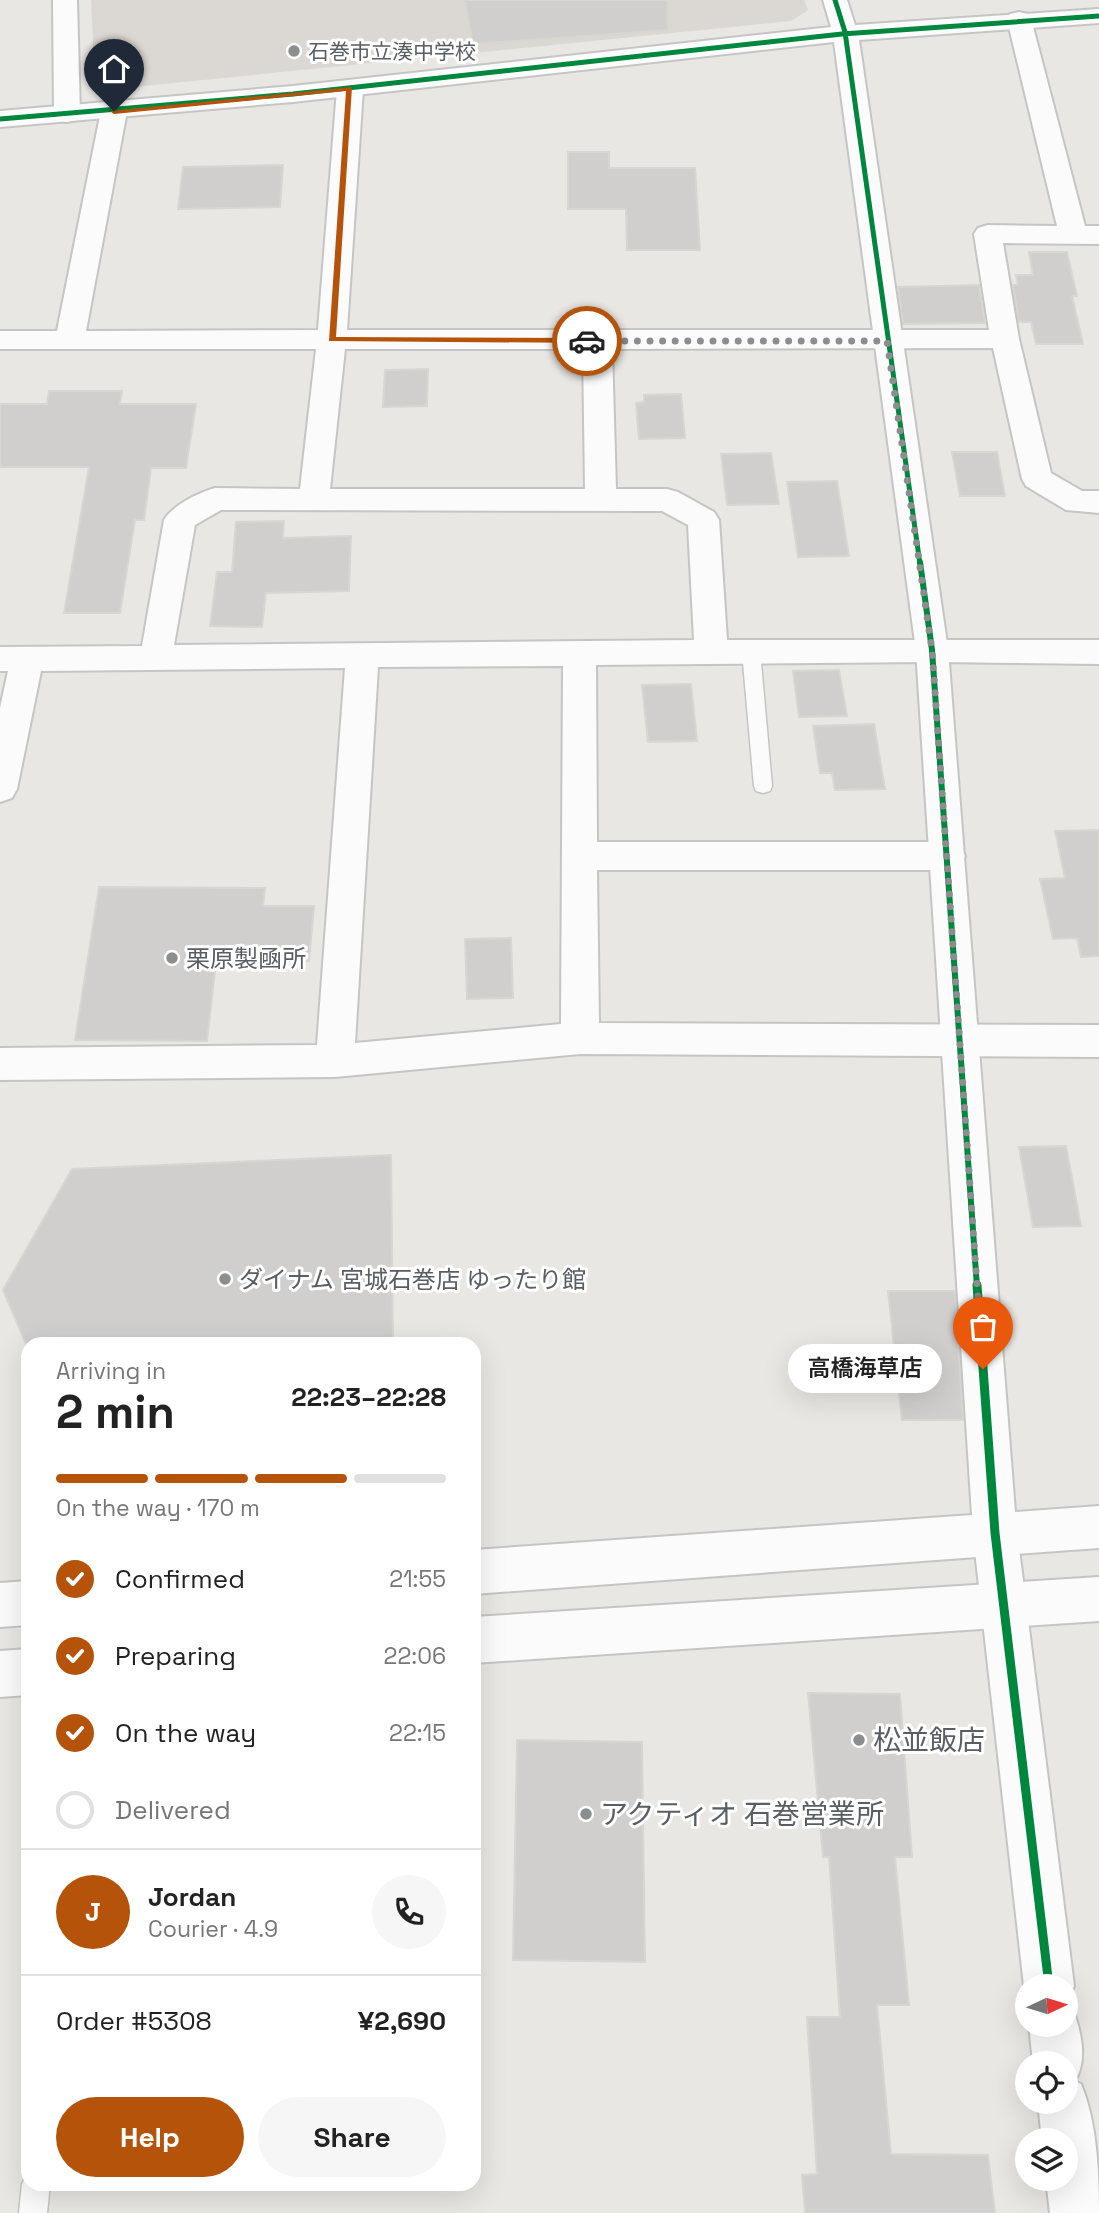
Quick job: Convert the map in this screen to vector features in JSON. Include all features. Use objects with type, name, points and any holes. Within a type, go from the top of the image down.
[{"type":"street","points":[[65,0],[67,114]]},
{"type":"street","points":[[835,0],[845,32],[932,650],[995,1533],[1048,1974]]},
{"type":"street","points":[[0,118],[114,111],[350,89],[845,32],[1099,16]]},
{"type":"street","points":[[1018,19],[1086,235],[988,234],[1005,339],[1037,479],[1077,502],[1099,502]]},
{"type":"street","points":[[314,498],[332,340],[350,89]]},
{"type":"street","points":[[70,340],[114,111]]},
{"type":"street","points":[[0,340],[1005,339]]},
{"type":"street","points":[[597,341],[601,499]]},
{"type":"street","points":[[156,657],[180,520],[215,499],[314,498],[667,500],[703,520],[711,652]]},
{"type":"street","points":[[0,789],[13,658],[932,650],[1099,652]]},
{"type":"street","points":[[579,653],[580,1038]]},
{"type":"street","points":[[335,1061],[362,655]]},
{"type":"street","points":[[579,856],[947,856]]},
{"type":"street","points":[[0,1064],[335,1061],[580,1038],[664,1041],[1099,1041]]},
{"type":"street","points":[[481,1571],[1099,1527]]},
{"type":"street","points":[[481,1640],[1099,1599]]},
{"type":"street","points":[[0,1605],[21,1604]]},
{"type":"street","points":[[0,1674],[21,1672]]},
{"type":"street","points":[[1064,2114],[1076,2213]]},
{"type":"lane","points":[[751,651],[764,786]]},
{"type":"lane","points":[[33,2213],[35,2191]]},
{"type":"shaded area","name":"石巻市立湊中学校","points":[[91,0],[804,0],[808,10],[791,21],[113,89],[95,80]]},
{"type":"building","points":[[465,0],[667,0],[668,30],[473,44]]},
{"type":"building","points":[[568,152],[609,152],[609,168],[695,168],[700,250],[627,250],[626,209],[568,209]]},
{"type":"building","points":[[283,165],[280,207],[178,209],[183,167]]},
{"type":"building","points":[[1029,252],[1067,252],[1077,296],[1072,296],[1083,344],[1036,344],[1031,322],[1019,322],[1013,285],[1018,285],[1016,275],[1033,275]]},
{"type":"building","points":[[979,285],[985,323],[903,324],[898,287]]},
{"type":"building","points":[[428,369],[427,406],[383,407],[385,370]]},
{"type":"building","points":[[49,391],[122,391],[120,404],[196,404],[186,468],[151,468],[144,520],[135,520],[120,613],[64,613],[89,467],[0,467],[0,404],[47,404]]},
{"type":"building","points":[[681,394],[685,438],[639,439],[636,403],[644,402],[644,395]]},
{"type":"building","points":[[952,452],[997,452],[1005,496],[960,496]]},
{"type":"building","points":[[771,453],[779,504],[727,505],[721,454]]},
{"type":"building","points":[[837,481],[849,556],[798,557],[787,482]]},
{"type":"building","points":[[284,521],[283,538],[351,536],[349,591],[266,593],[262,627],[210,626],[217,572],[232,572],[236,522]]},
{"type":"building","points":[[839,670],[847,716],[799,717],[793,671]]},
{"type":"building","points":[[691,684],[697,741],[648,742],[642,685]]},
{"type":"building","points":[[874,724],[885,789],[835,790],[832,773],[820,773],[813,726]]},
{"type":"building","points":[[1099,830],[1099,956],[1081,957],[1077,938],[1053,939],[1040,879],[1065,878],[1055,831]]},
{"type":"building","points":[[99,887],[265,888],[263,906],[314,906],[309,961],[216,962],[207,1041],[75,1040]]},
{"type":"building","points":[[511,938],[513,998],[467,999],[465,939]]},
{"type":"building","points":[[1066,1146],[1081,1226],[1033,1227],[1019,1147]]},
{"type":"building","points":[[391,1155],[393,1337],[23,1337],[3,1290],[72,1169]]},
{"type":"building","points":[[888,1291],[955,1291],[963,1420],[902,1420]]},
{"type":"building","points":[[808,1693],[900,1694],[912,1857],[895,1857],[909,2005],[877,2005],[891,2154],[988,2155],[995,2213],[805,2213],[802,2175],[817,2174],[807,2017],[840,2017],[829,1857],[823,1857]]},
{"type":"building","points":[[517,1740],[642,1742],[645,1962],[513,1960]]},
{"type":"cycle path","points":[[835,0],[845,32],[932,650],[995,1533],[1048,1974]]},
{"type":"cycle path","points":[[0,119],[293,94],[842,34],[1099,16]]},
{"type":"way so far","points":[[587,341],[887,341],[932,650],[983,1369]]},
{"type":"place","name":"石巻市立湊中学校","points":[[294,51]]},
{"type":"place","name":"栗原製凾所","points":[[172,958]]},
{"type":"place","name":"ダイナム 宮城石巻店 ゆったり館","points":[[225,1279]]},
{"type":"place","name":"高橋海草店","points":[[983,1369]]},
{"type":"place","name":"松並飯店","points":[[859,1740]]},
{"type":"place","name":"アクティオ 石巻営業所","points":[[586,1814]]},
{"type":"route","points":[[114,111],[350,89],[332,340],[587,341]]}]
